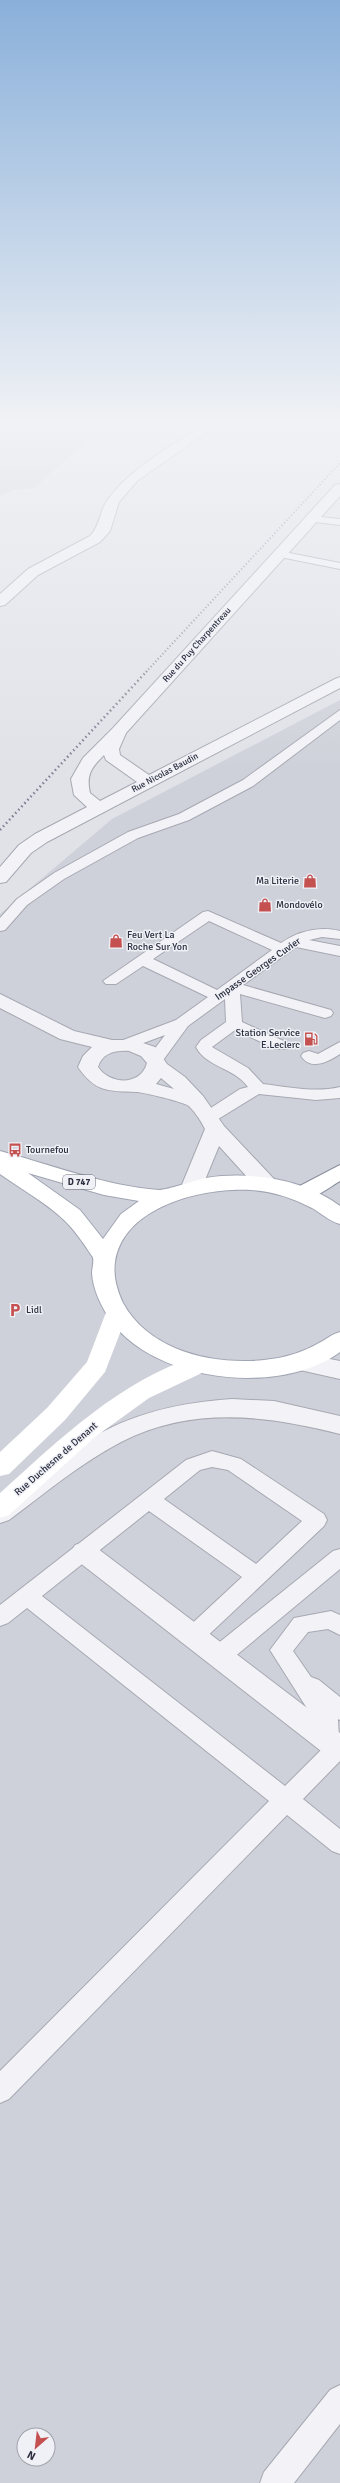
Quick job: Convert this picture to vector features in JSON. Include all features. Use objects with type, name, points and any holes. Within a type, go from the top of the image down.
[{"type":"main road","name":"D 747","points":[[0,1158],[104,1188],[161,1197]]},
{"type":"main road","points":[[0,1163],[72,1215],[105,1257]]},
{"type":"main road","points":[[302,1194],[340,1172]]},
{"type":"main road","points":[[340,1217],[332,1210],[302,1194],[266,1184],[229,1182],[192,1187],[161,1197],[135,1214],[116,1234],[105,1257],[104,1286],[116,1315],[137,1336],[164,1354],[198,1365],[232,1370],[266,1369],[299,1362],[340,1340]]},
{"type":"main road","points":[[0,1467],[56,1414],[97,1366],[116,1315]]},
{"type":"main road","name":"Rue Duchesne de Denant","points":[[0,1508],[92,1427],[141,1392],[198,1365]]},
{"type":"street","points":[[0,602],[33,572],[52,560],[96,538]]},
{"type":"street","name":"Rue du Puy Charpentreau","points":[[99,808],[82,794],[79,779],[89,761],[119,731],[294,538]]},
{"type":"street","name":"Rue Nicolas Baudin","points":[[0,878],[25,849],[148,782],[340,682]]},
{"type":"street","name":"Rue du Puy Charpentreau","points":[[119,731],[111,749],[112,757],[148,782]]},
{"type":"street","points":[[0,1000],[67,1035],[118,1045],[143,1048],[156,1063],[178,1081],[196,1101],[212,1123],[266,1184]]},
{"type":"street","points":[[67,1035],[89,1061]]},
{"type":"street","points":[[118,1045],[94,1054],[89,1061],[88,1067],[90,1074],[104,1084],[114,1087],[136,1085],[196,1101]]},
{"type":"street","points":[[136,1085],[150,1078],[156,1063]]},
{"type":"street","points":[[192,1187],[212,1123]]},
{"type":"street","points":[[299,1362],[340,1370]]},
{"type":"street","points":[[0,1513],[91,1449],[129,1428],[166,1417],[236,1408],[292,1413],[340,1425]]},
{"type":"street","points":[[84,1552],[339,1749]]},
{"type":"lane","points":[[279,554],[340,566]]},
{"type":"lane","points":[[0,927],[22,902],[60,876],[133,835],[184,816],[248,783],[340,714]]},
{"type":"lane","points":[[111,981],[208,916],[288,946],[340,951]]},
{"type":"lane","points":[[333,933],[340,921]]},
{"type":"lane","name":"Impasse Georges Cuvier","points":[[182,1023],[288,946],[312,933],[333,933]]},
{"type":"lane","points":[[143,960],[218,996]]},
{"type":"lane","points":[[234,1024],[232,987],[325,1013]]},
{"type":"lane","points":[[118,1045],[182,1023]]},
{"type":"lane","points":[[156,1063],[182,1023]]},
{"type":"lane","points":[[234,1024],[282,1046]]},
{"type":"lane","points":[[234,1024],[207,1042],[204,1047],[207,1053],[246,1073],[258,1089]]},
{"type":"lane","points":[[309,1056],[320,1060],[340,1048]]},
{"type":"lane","points":[[212,1123],[246,1093],[258,1089],[316,1095],[332,1095],[340,1092]]},
{"type":"lane","points":[[0,1618],[193,1465],[212,1459],[234,1464],[317,1520],[193,1636]]},
{"type":"lane","points":[[149,1500],[257,1576]]},
{"type":"lane","points":[[219,1656],[340,1557]]},
{"type":"lane","points":[[26,1596],[284,1801],[340,1843]]},
{"type":"lane","points":[[0,2090],[284,1801],[339,1749],[332,1729],[281,1650],[302,1624],[331,1620],[340,1626]]},
{"type":"lane","points":[[299,1678],[340,1710]]},
{"type":"lane","points":[[275,2483],[340,2400]]},
{"type":"shaded area","points":[[340,700],[340,2483],[0,2483],[0,914],[112,819]]},
{"type":"railway","points":[[146,672],[271,538]]},
{"type":"railway","points":[[0,830],[147,671]]},
{"type":"place","name":"Ma Literie","points":[[310,881]]},
{"type":"place","name":"Mondovélo","points":[[265,905]]},
{"type":"place","name":"Feu Vert La Roche Sur Yon","points":[[116,941]]},
{"type":"place","name":"Station Service E.Leclerc","points":[[311,1039]]},
{"type":"place","name":"Tournefou","points":[[15,1150]]},
{"type":"place","name":"Lidl","points":[[15,1310]]}]
